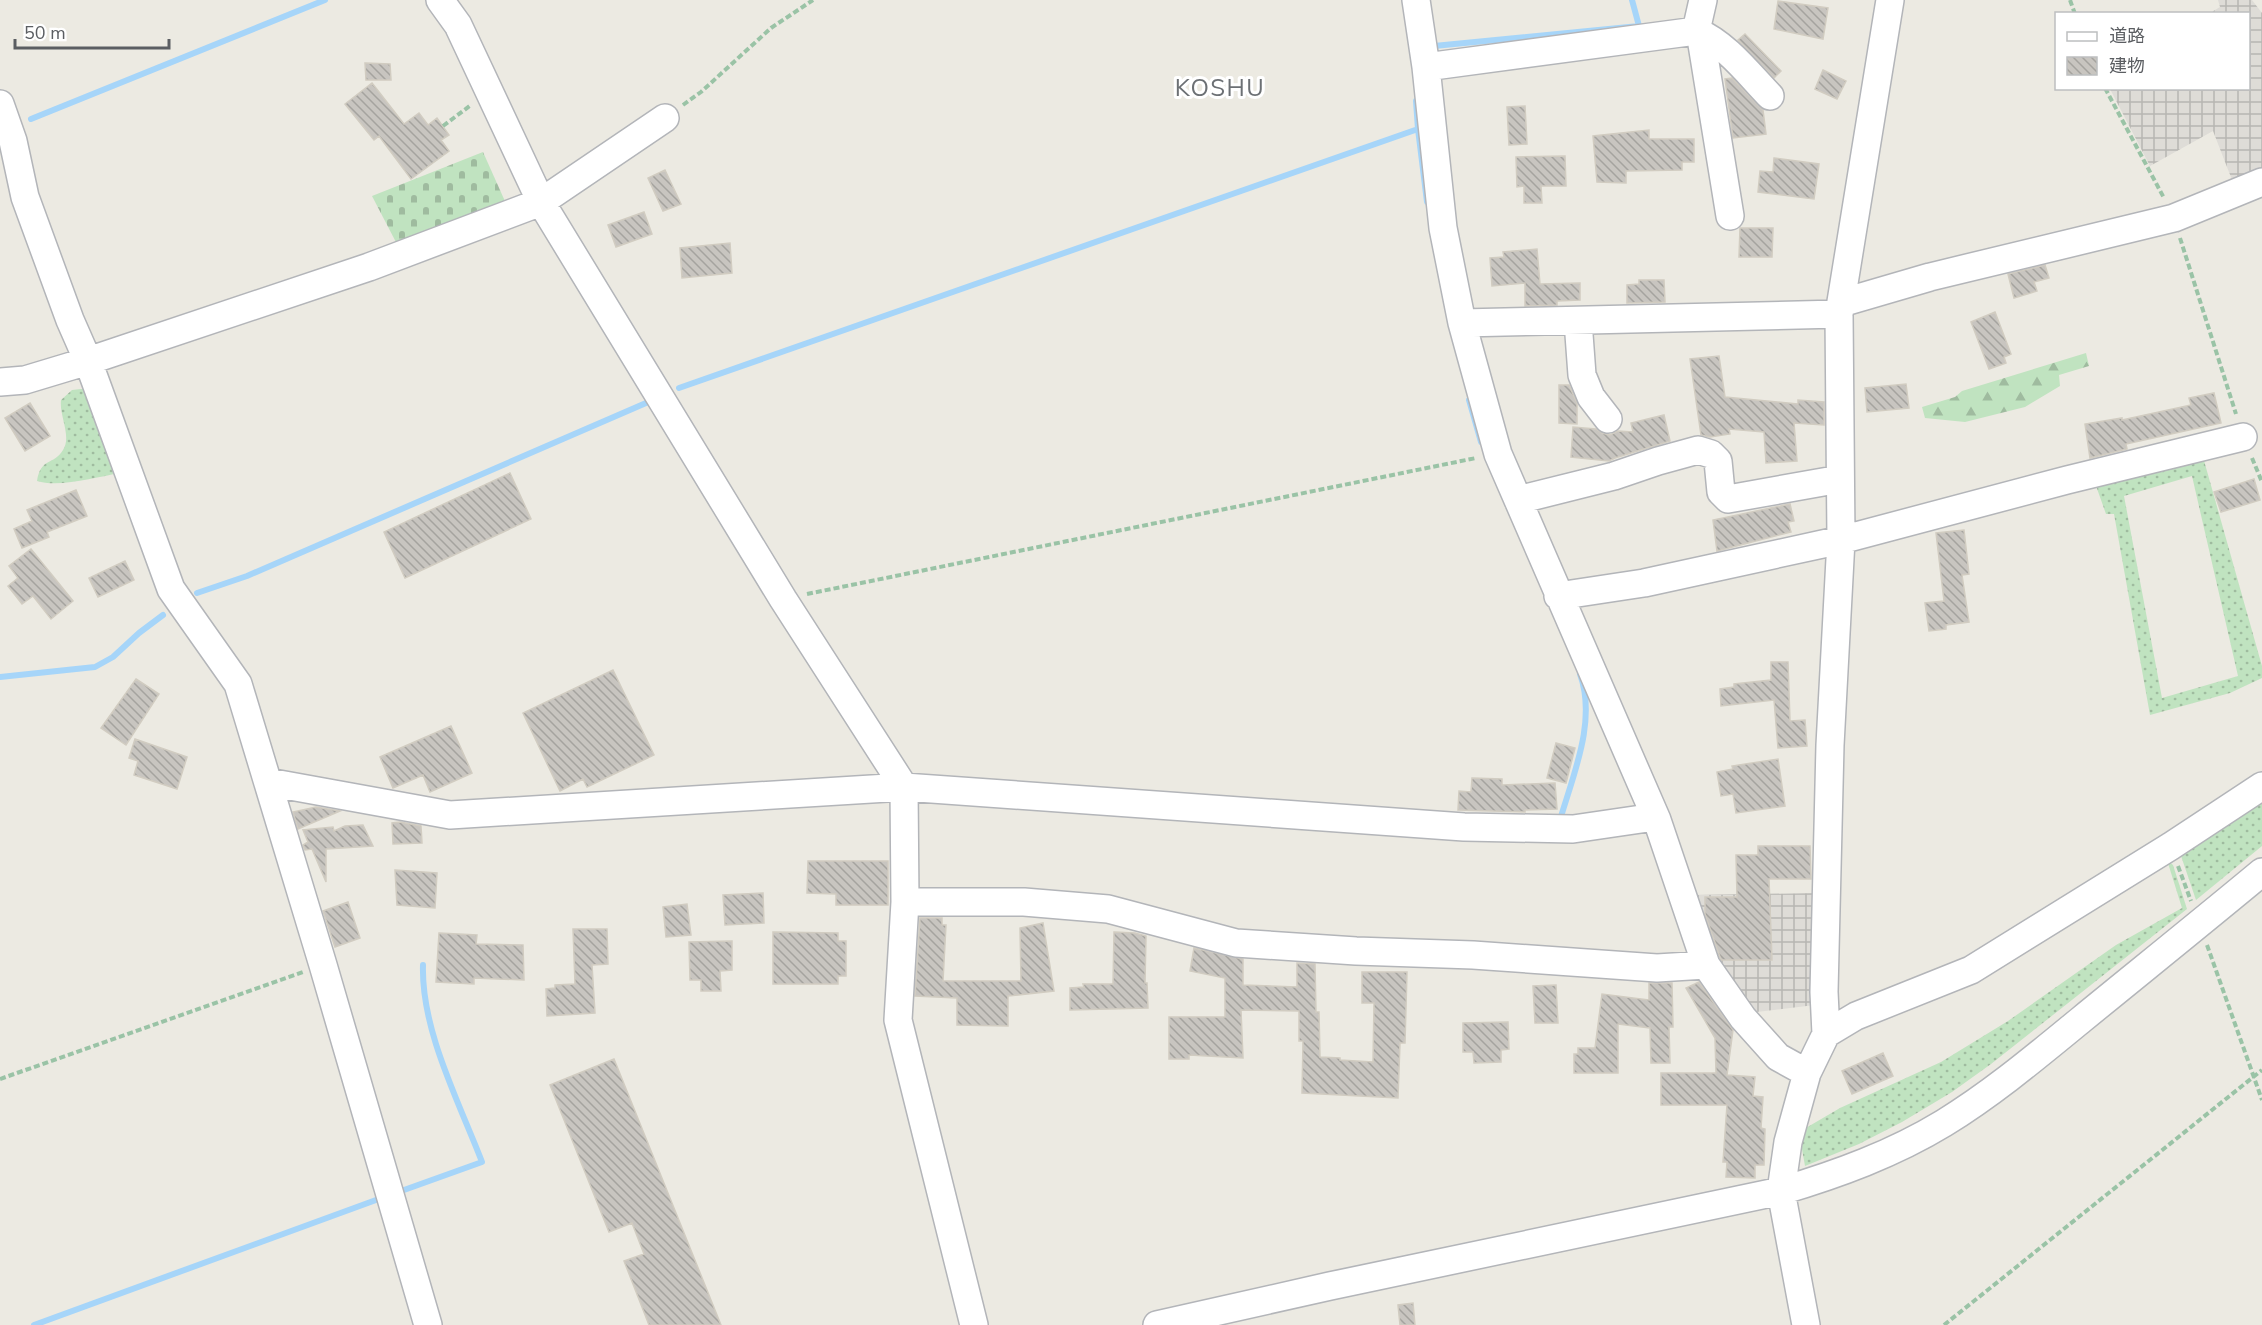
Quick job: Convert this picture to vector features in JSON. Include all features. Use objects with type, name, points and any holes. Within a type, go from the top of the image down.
[{"type":"street","points":[[440,0],[458,26],[541,202],[783,600],[904,787],[904,902],[898,1020],[974,1325]]},
{"type":"street","points":[[1416,0],[1426,67],[1443,228],[1462,324],[1498,454],[1655,817],[1706,965],[1743,1018],[1778,1057],[1807,1073]]},
{"type":"street","points":[[1703,0],[1696,31],[1701,38],[1730,216]]},
{"type":"street","points":[[1806,1325],[1781,1191],[1788,1142],[1807,1073],[1826,1034],[1824,992],[1830,745],[1841,540],[1840,309],[1890,0]]},
{"type":"street","points":[[1426,67],[1696,31],[1714,40],[1728,51],[1770,96]]},
{"type":"street","points":[[0,104],[13,141],[25,197],[171,589],[238,684],[428,1325]]},
{"type":"street","points":[[0,382],[25,380],[88,361],[369,267],[541,202],[665,118]]},
{"type":"street","points":[[1462,324],[1840,309],[1930,278],[2174,218],[2262,182]]},
{"type":"street","points":[[1578,321],[1582,375],[1591,397],[1608,419]]},
{"type":"street","points":[[1558,596],[1644,583],[1841,540],[2067,480],[2243,437]]},
{"type":"street","points":[[1518,500],[1614,476],[1658,460],[1698,450],[1711,454],[1718,461],[1721,492],[1728,499],[1840,479]]},
{"type":"street","points":[[268,782],[450,815],[904,787],[1464,827],[1573,829],[1655,817]]},
{"type":"street","points":[[1826,1034],[1856,1016],[1971,970],[2171,846],[2262,786]]},
{"type":"street","points":[[1157,1325],[1330,1286],[1781,1191],[1846,1171],[1906,1144],[1945,1122],[2047,1047],[2262,872]]},
{"type":"street","points":[[904,902],[1024,902],[1108,909],[1236,943],[1356,951],[1473,955],[1657,968],[1706,965]]},
{"type":"path","points":[[665,118],[702,92],[771,28],[813,0]]},
{"type":"path","points":[[2106,90],[2174,218],[2243,437],[2262,482]]},
{"type":"path","points":[[443,126],[489,92]]},
{"type":"path","points":[[783,600],[1202,512],[1498,454]]},
{"type":"path","points":[[2171,846],[2262,1100]]},
{"type":"path","points":[[0,1079],[323,965]]},
{"type":"path","points":[[1944,1325],[2262,1070]]},
{"type":"shaded area","points":[[2218,0],[2252,0],[2262,13],[2262,173],[2234,185],[2213,131],[2150,166],[2111,90],[2250,90],[2250,12],[2212,12],[2220,7]]},
{"type":"shaded area","points":[[1818,893],[1815,1005],[1748,1013],[1718,960],[1694,895]]},
{"type":"green space","points":[[483,152],[508,208],[399,248],[372,196]]},
{"type":"green space","points":[[2086,353],[2089,366],[2059,375],[2060,386],[2025,407],[1965,422],[1925,418],[1922,407],[1955,397],[1962,391]]},
{"type":"green space","points":[[90,388],[120,473],[67,483],[37,481],[41,468],[59,455],[65,444],[66,432],[61,400],[72,390]]},
{"type":"green space","points":[[2203,457],[2262,666],[2262,678],[2230,693],[2150,715],[2114,514],[2106,514],[2095,483]],"holes":[[[2192,476],[2238,676],[2162,698],[2124,496]]]},
{"type":"green space","points":[[2262,795],[2262,846],[2196,900],[2180,853]]},
{"type":"green space","points":[[2167,860],[2173,865],[2187,909],[1991,1064],[1952,1092],[1859,1144],[1805,1166],[1799,1132],[1840,1108],[1941,1062],[2008,1021],[2116,945],[2182,908]]},
{"type":"building","points":[[1778,1],[1828,8],[1823,39],[1774,29]]},
{"type":"building","points":[[1745,34],[1781,71],[1774,78],[1738,40]]},
{"type":"building","points":[[365,63],[390,64],[391,80],[366,80]]},
{"type":"building","points":[[1823,70],[1846,81],[1837,99],[1815,89]]},
{"type":"building","points":[[1732,78],[1763,110],[1766,134],[1733,138],[1725,79]]},
{"type":"building","points":[[372,83],[404,124],[419,113],[428,125],[437,118],[449,135],[441,140],[449,151],[411,179],[379,136],[374,140],[345,104]]},
{"type":"building","points":[[1525,106],[1527,144],[1509,145],[1507,107]]},
{"type":"building","points":[[1649,130],[1649,139],[1694,139],[1694,162],[1682,162],[1682,170],[1626,171],[1626,183],[1597,182],[1593,136]]},
{"type":"building","points":[[1565,156],[1566,186],[1541,186],[1542,203],[1524,203],[1524,186],[1517,187],[1516,157]]},
{"type":"building","points":[[1774,158],[1819,164],[1814,199],[1758,192],[1760,171],[1773,172]]},
{"type":"building","points":[[665,170],[681,204],[663,211],[648,178]]},
{"type":"building","points":[[644,212],[652,234],[616,247],[608,225]]},
{"type":"building","points":[[1740,228],[1773,228],[1772,257],[1739,257]]},
{"type":"building","points":[[730,243],[732,273],[682,278],[680,248]]},
{"type":"building","points":[[1537,249],[1540,284],[1580,283],[1580,300],[1557,301],[1557,305],[1525,306],[1525,283],[1492,286],[1490,258],[1504,257],[1503,252]]},
{"type":"building","points":[[2045,265],[2049,278],[2034,282],[2037,291],[2014,298],[2008,274]]},
{"type":"building","points":[[1639,280],[1664,280],[1665,302],[1627,303],[1627,285],[1639,284]]},
{"type":"building","points":[[1995,312],[2011,354],[2004,357],[2006,363],[1989,369],[1971,322]]},
{"type":"building","points":[[1719,356],[1725,397],[1798,404],[1798,400],[1824,402],[1824,425],[1794,423],[1797,461],[1766,463],[1764,432],[1729,429],[1730,434],[1710,437],[1701,435],[1690,359]]},
{"type":"building","points":[[1906,384],[1909,408],[1867,412],[1865,388]]},
{"type":"building","points":[[1559,385],[1569,385],[1577,403],[1577,424],[1559,423]]},
{"type":"building","points":[[2214,393],[2221,423],[2126,444],[2127,449],[2090,458],[2085,424],[2122,418],[2122,420],[2191,405],[2189,398]]},
{"type":"building","points":[[30,403],[50,436],[25,451],[5,418]]},
{"type":"building","points":[[1664,415],[1670,441],[1609,461],[1571,457],[1573,427],[1596,429],[1610,435],[1618,431],[1633,432],[1631,423]]},
{"type":"building","points":[[510,473],[531,519],[405,578],[384,532]]},
{"type":"building","points":[[2254,479],[2260,500],[2221,512],[2214,492]]},
{"type":"building","points":[[76,490],[87,516],[47,532],[49,537],[22,548],[14,529],[32,521],[27,510]]},
{"type":"building","points":[[1790,504],[1794,521],[1788,522],[1791,532],[1717,551],[1713,520]]},
{"type":"building","points":[[1964,530],[1969,574],[1962,575],[1969,622],[1946,625],[1946,629],[1929,631],[1925,603],[1944,601],[1936,533]]},
{"type":"building","points":[[31,549],[73,601],[51,619],[33,596],[22,604],[8,586],[18,578],[9,566]]},
{"type":"building","points":[[125,561],[134,580],[98,597],[89,578]]},
{"type":"building","points":[[1771,662],[1788,662],[1790,721],[1805,720],[1807,746],[1778,748],[1774,700],[1721,706],[1720,689],[1734,687],[1734,684],[1771,680]]},
{"type":"building","points":[[613,670],[654,755],[587,787],[583,779],[560,791],[523,713]]},
{"type":"building","points":[[136,679],[159,694],[126,745],[101,728]]},
{"type":"building","points":[[451,726],[472,773],[430,792],[423,775],[393,788],[380,757]]},
{"type":"building","points":[[135,739],[187,757],[177,789],[134,775],[138,761],[129,758]]},
{"type":"building","points":[[1556,743],[1575,748],[1566,783],[1547,778]]},
{"type":"building","points":[[1778,759],[1785,806],[1736,813],[1733,794],[1721,796],[1717,772],[1733,769],[1732,766]]},
{"type":"building","points":[[1472,778],[1502,779],[1502,785],[1555,783],[1557,809],[1525,810],[1525,812],[1458,810],[1459,791],[1471,792]]},
{"type":"building","points":[[316,807],[340,811],[298,829],[293,812]]},
{"type":"building","points":[[400,822],[421,826],[422,843],[393,844],[392,823]]},
{"type":"building","points":[[363,825],[373,846],[326,849],[326,882],[312,849],[305,850],[303,845],[308,842],[303,830],[333,827],[334,831],[345,826]]},
{"type":"building","points":[[1758,846],[1810,846],[1811,879],[1769,879],[1772,960],[1721,960],[1705,914],[1705,897],[1737,897],[1736,855],[1758,855]]},
{"type":"building","points":[[808,861],[888,861],[888,905],[836,905],[836,894],[807,893]]},
{"type":"building","points":[[395,870],[437,873],[435,908],[397,905]]},
{"type":"building","points":[[763,893],[764,923],[725,925],[723,895]]},
{"type":"building","points":[[348,902],[360,938],[335,947],[323,911]]},
{"type":"building","points":[[687,904],[691,935],[666,937],[663,907]]},
{"type":"building","points":[[920,918],[942,918],[942,925],[946,925],[943,981],[1021,981],[1020,928],[1043,923],[1054,991],[1008,996],[1008,1026],[957,1025],[957,998],[915,996]]},
{"type":"building","points":[[573,929],[607,929],[608,964],[592,965],[595,1013],[547,1016],[546,989],[555,988],[555,985],[575,984]]},
{"type":"building","points":[[773,932],[838,933],[838,941],[846,941],[846,976],[838,976],[838,984],[773,984]]},
{"type":"building","points":[[1114,932],[1146,936],[1145,983],[1147,983],[1148,1008],[1070,1010],[1070,988],[1084,987],[1083,984],[1113,984]]},
{"type":"building","points":[[439,933],[477,935],[476,944],[523,945],[524,980],[474,978],[474,984],[436,982]]},
{"type":"building","points":[[732,941],[732,970],[720,971],[721,991],[701,991],[701,980],[690,980],[689,942]]},
{"type":"building","points":[[1194,948],[1243,959],[1243,985],[1297,987],[1297,963],[1315,964],[1320,1057],[1340,1058],[1340,1060],[1373,1062],[1374,1003],[1362,1003],[1362,972],[1407,972],[1405,1043],[1400,1043],[1398,1098],[1302,1093],[1303,1041],[1299,1041],[1299,1011],[1241,1010],[1243,1058],[1189,1055],[1189,1059],[1169,1059],[1169,1017],[1225,1017],[1225,978],[1190,971]]},
{"type":"building","points":[[1699,982],[1733,1030],[1727,1075],[1755,1077],[1753,1096],[1763,1097],[1761,1128],[1765,1129],[1764,1165],[1755,1165],[1755,1178],[1726,1177],[1727,1162],[1723,1162],[1727,1105],[1661,1105],[1661,1073],[1716,1073],[1715,1038],[1686,988]]},
{"type":"building","points":[[1649,983],[1672,983],[1673,1027],[1669,1027],[1670,1063],[1651,1063],[1650,1028],[1618,1024],[1618,1073],[1574,1073],[1574,1054],[1578,1054],[1578,1048],[1595,1048],[1602,994],[1649,1000]]},
{"type":"building","points":[[1556,985],[1558,1023],[1535,1023],[1533,986]]},
{"type":"building","points":[[1508,1022],[1509,1049],[1501,1050],[1501,1062],[1474,1063],[1473,1052],[1463,1052],[1463,1023]]},
{"type":"building","points":[[1883,1053],[1893,1076],[1852,1094],[1842,1071]]},
{"type":"building","points":[[614,1059],[721,1325],[649,1325],[624,1261],[644,1254],[632,1223],[609,1232],[550,1085]]},
{"type":"building","points":[[1413,1303],[1415,1325],[1400,1325],[1398,1305]]},
{"type":"waterway","points":[[31,119],[325,0]]},
{"type":"waterway","points":[[1434,46],[1639,26],[1632,0]]},
{"type":"waterway","points":[[679,388],[1418,129],[1416,101]]},
{"type":"waterway","points":[[1418,129],[1427,202]]},
{"type":"waterway","points":[[1469,400],[1481,442]]},
{"type":"waterway","points":[[197,593],[247,576],[646,403]]},
{"type":"waterway","points":[[0,677],[95,667],[113,657],[163,615]]},
{"type":"waterway","points":[[1560,820],[1577,766],[1585,729],[1585,692],[1580,674]]},
{"type":"waterway","points":[[404,1190],[482,1162],[435,1040],[428,1015],[423,965]]},
{"type":"waterway","points":[[34,1325],[376,1200]]},
{"type":"district","name":"KOSHU","points":[[1220,88]]}]
